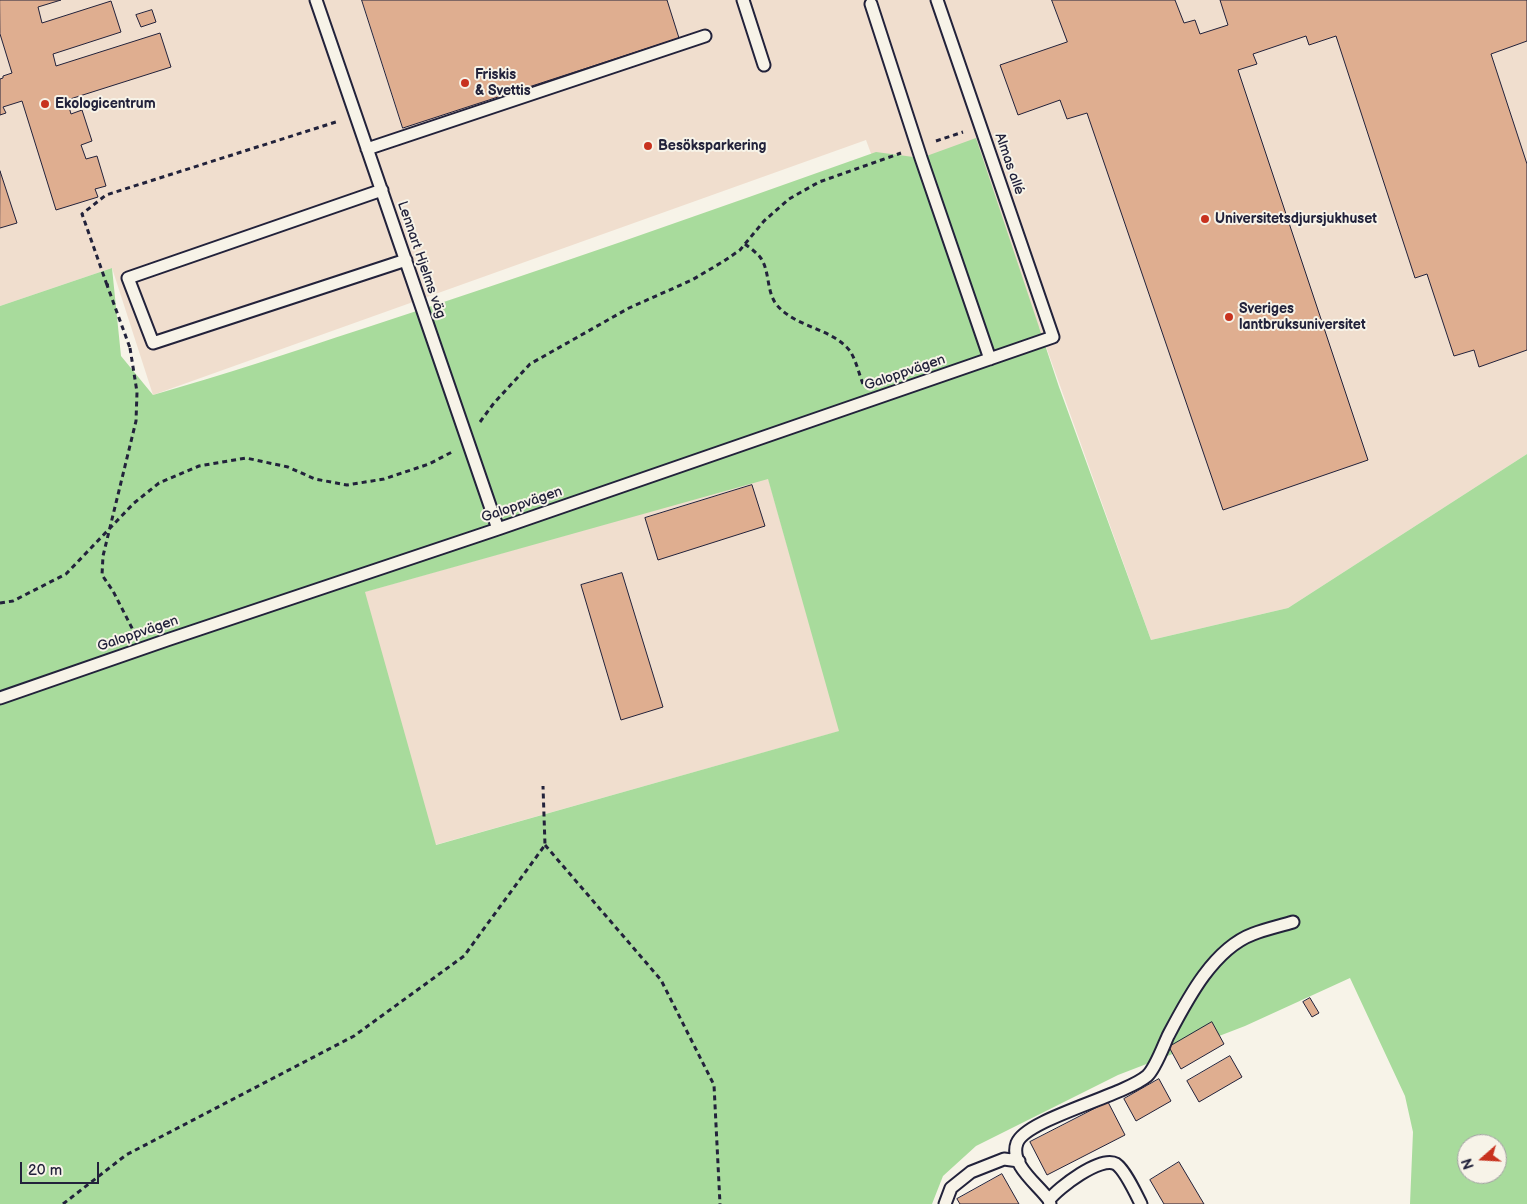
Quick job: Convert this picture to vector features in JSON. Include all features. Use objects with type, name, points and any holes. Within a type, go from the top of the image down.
[{"type":"lane","name":"Lennart Hjelms väg","points":[[316,0],[498,529]]},
{"type":"lane","points":[[743,0],[764,65]]},
{"type":"lane","name":"Almas allé","points":[[936,0],[1053,338]]},
{"type":"lane","points":[[870,4],[990,359]]},
{"type":"lane","points":[[367,149],[705,36]]},
{"type":"lane","points":[[382,190],[128,278],[153,342],[406,260]]},
{"type":"lane","name":"Galoppvägen","points":[[0,698],[1053,338]]},
{"type":"lane","points":[[1142,1204],[1122,1171],[1116,1164],[1108,1162],[1082,1173],[1066,1183],[1057,1190],[1050,1202],[1042,1190],[1019,1167],[1016,1150],[1017,1143],[1024,1134],[1078,1106],[1135,1084],[1148,1075],[1178,1018],[1207,971],[1229,948],[1252,934],[1293,922]]},
{"type":"lane","points":[[944,1204],[951,1188],[971,1172],[1004,1159],[1018,1162]]},
{"type":"path","points":[[107,285],[82,214],[106,195],[356,116]]},
{"type":"path","points":[[0,603],[13,600],[66,574],[134,504],[159,483],[199,466],[246,458],[288,467],[315,479],[347,485],[384,479],[429,464],[457,450],[467,440],[494,404],[530,364],[629,308],[692,280],[724,261],[740,250],[764,221],[789,199],[819,182],[980,126]]},
{"type":"path","points":[[746,244],[760,257],[765,267],[768,286],[776,303],[791,317],[834,336],[851,352],[869,401]]},
{"type":"path","points":[[130,348],[137,392],[136,421],[103,556],[102,575],[113,591],[134,632],[140,649]]},
{"type":"path","points":[[62,1204],[126,1155],[354,1036],[464,956],[545,845],[543,786]]},
{"type":"path","points":[[545,845],[661,980],[714,1085],[720,1204]]},
{"type":"shaded area","name":"Sveriges lantbruksuniversitet","points":[[0,0],[1527,0],[1527,454],[1288,608],[1151,640],[1039,327],[946,356],[866,140],[153,395],[112,268],[0,306]]},
{"type":"shaded area","points":[[768,478],[840,731],[435,845],[364,592]]},
{"type":"green space","points":[[976,138],[1059,387],[1151,640],[1288,608],[1527,454],[1527,1204],[1410,1204],[1413,1132],[1405,1096],[1350,978],[1245,1026],[1118,1075],[976,1146],[943,1176],[932,1204],[0,1204],[0,306],[112,268],[121,356],[153,395],[258,363],[491,286],[876,152],[921,158]],"holes":[[[768,479],[839,731],[436,845],[365,592]]]},
{"type":"building","name":"Ekologicentrum","points":[[0,0],[61,0],[38,7],[42,23],[111,1],[121,32],[53,54],[56,66],[160,33],[171,67],[67,100],[71,114],[82,110],[92,141],[81,145],[86,159],[97,156],[106,186],[95,189],[98,197],[56,210],[22,101],[3,107],[6,113],[0,115],[0,79],[12,73],[0,34]]},
{"type":"building","name":"Friskis & Svettis","points":[[362,0],[667,0],[679,38],[403,128]]},
{"type":"building","name":"Universitetsdjursjukhuset","points":[[1052,0],[1175,0],[1184,23],[1195,20],[1200,34],[1228,25],[1220,0],[1527,0],[1527,41],[1491,54],[1527,164],[1527,350],[1479,367],[1474,350],[1454,356],[1427,274],[1415,278],[1336,36],[1309,45],[1306,36],[1253,54],[1257,64],[1238,70],[1368,460],[1223,510],[1087,113],[1067,119],[1060,100],[1018,115],[1000,65],[1067,42]]},
{"type":"building","points":[[152,10],[156,22],[141,27],[136,15]]},
{"type":"building","points":[[0,171],[17,223],[0,228]]},
{"type":"building","points":[[752,485],[765,526],[658,560],[645,518]]},
{"type":"building","points":[[622,573],[663,707],[621,720],[581,585]]},
{"type":"building","points":[[1310,998],[1319,1013],[1312,1017],[1303,1002]]},
{"type":"building","points":[[1212,1022],[1224,1044],[1181,1069],[1169,1047]]},
{"type":"building","points":[[1230,1056],[1242,1077],[1199,1102],[1187,1081]]},
{"type":"building","points":[[1159,1079],[1171,1101],[1136,1121],[1124,1099]]},
{"type":"building","points":[[1108,1102],[1125,1135],[1047,1175],[1030,1142]]},
{"type":"building","points":[[1179,1162],[1204,1204],[1164,1204],[1150,1180]]},
{"type":"building","points":[[1002,1174],[1019,1204],[960,1204],[957,1199]]},
{"type":"place","name":"Friskis & Svettis","points":[[465,83]]},
{"type":"place","name":"Ekologicentrum","points":[[45,104]]},
{"type":"place","name":"Besöksparkering","points":[[648,146]]},
{"type":"place","name":"Universitetsdjursjukhuset","points":[[1205,219]]},
{"type":"place","name":"Sveriges lantbruksuniversitet","points":[[1229,317]]}]
